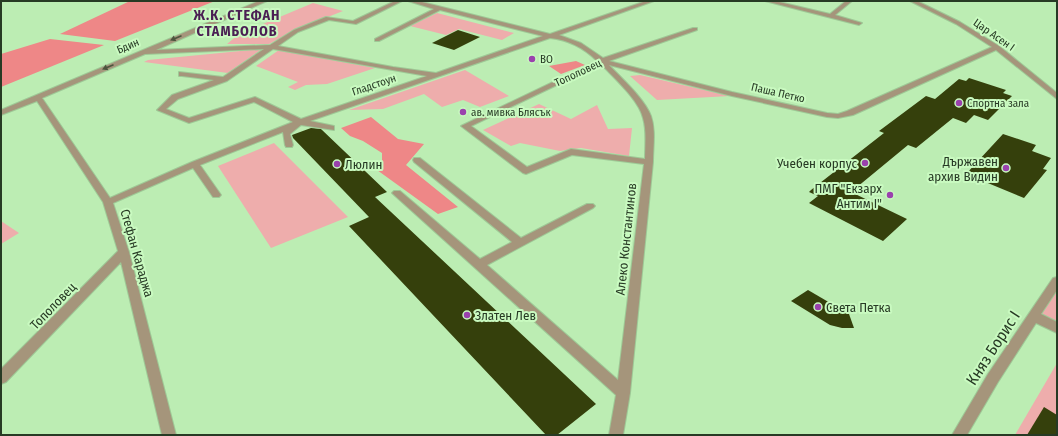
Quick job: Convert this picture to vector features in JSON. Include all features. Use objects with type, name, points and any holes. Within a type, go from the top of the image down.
[{"type":"street","name":"Бдин","points":[[1,113],[264,1]]},
{"type":"street","points":[[331,128],[317,124],[300,122],[254,99],[189,121],[161,110],[175,97],[224,79],[296,31],[328,18],[354,23],[399,1]]},
{"type":"street","name":"Паша Петко","points":[[411,1],[551,36],[560,36],[572,40],[591,50],[602,61],[740,96],[827,115],[838,116],[850,113],[998,48]]},
{"type":"street","name":"Гладстоун","points":[[108,202],[195,164],[300,122],[651,1]]},
{"type":"street","points":[[768,1],[859,23]]},
{"type":"street","points":[[831,16],[849,1]]},
{"type":"street","name":"Цар Асен I","points":[[913,1],[958,23],[998,48],[1057,97]]},
{"type":"street","points":[[377,40],[440,8]]},
{"type":"street","name":"Тополовец","points":[[649,162],[571,152],[526,171],[464,126],[602,61],[695,29]]},
{"type":"street","points":[[144,52],[274,47],[438,75]]},
{"type":"street","name":"Алеко Константинов","points":[[602,61],[630,92],[646,114],[649,131],[649,162],[623,393],[616,435]]},
{"type":"street","points":[[182,74],[224,79]]},
{"type":"street","name":"Стефан Караджа","points":[[38,97],[108,202],[124,252],[169,435]]},
{"type":"street","points":[[289,145],[286,133],[300,122]]},
{"type":"street","points":[[416,160],[520,242]]},
{"type":"street","points":[[195,164],[216,196]]},
{"type":"street","points":[[397,193],[623,393]]},
{"type":"street","points":[[479,264],[590,206]]},
{"type":"street","name":"Тополовец","points":[[1,378],[124,252]]},
{"type":"street","name":"Княз Борис I","points":[[959,435],[993,378],[1057,281]]},
{"type":"street","points":[[1034,316],[1057,328]]},
{"type":"shaded area","points":[[130,1],[215,1],[115,41],[60,34]]},
{"type":"shaded area","points":[[313,3],[343,11],[300,28],[269,44],[227,44],[239,34]]},
{"type":"shaded area","points":[[437,13],[514,33],[502,40],[459,29],[446,35],[410,26]]},
{"type":"shaded area","points":[[50,39],[104,45],[1,87],[1,54]]},
{"type":"shaded area","points":[[262,49],[228,73],[144,62],[148,60]]},
{"type":"shaded area","points":[[279,50],[375,68],[327,84],[306,85],[295,90],[288,87],[298,82],[256,66]]},
{"type":"shaded area","points":[[576,61],[585,65],[561,74],[549,66]]},
{"type":"shaded area","points":[[465,70],[509,96],[480,107],[463,100],[442,107],[424,94],[383,109],[349,110]]},
{"type":"shaded area","points":[[640,75],[730,96],[657,100],[630,76]]},
{"type":"shaded area","points":[[539,104],[571,119],[597,105],[608,129],[632,128],[629,156],[581,148],[560,151],[520,143],[511,146],[483,130]]},
{"type":"shaded area","points":[[371,117],[398,139],[424,144],[406,165],[458,207],[438,214],[377,170],[382,164],[382,153],[363,141],[350,136],[341,128]]},
{"type":"shaded area","points":[[274,143],[348,217],[271,248],[218,166]]},
{"type":"shaded area","points":[[1,221],[19,233],[1,244]]},
{"type":"shaded area","points":[[1057,281],[1057,328],[1034,316]]},
{"type":"shaded area","points":[[1057,363],[1057,435],[1015,435]]},
{"type":"building","points":[[458,30],[480,37],[454,50],[432,43]]},
{"type":"building","name":"Учебен корпус","points":[[969,78],[1006,90],[1003,93],[1012,96],[988,120],[974,115],[966,123],[953,118],[916,148],[908,145],[851,192],[907,219],[883,241],[809,203],[818,196],[809,192],[884,133],[879,131],[926,96],[935,99],[959,79],[966,81]]},
{"type":"building","name":"Златен Лев","points":[[311,128],[321,129],[387,192],[375,197],[596,404],[557,435],[546,435],[349,226],[369,217],[293,138],[292,135]]},
{"type":"building","name":"Държавен архив Видин","points":[[1003,134],[1036,145],[1032,151],[1051,158],[1043,169],[1047,170],[1024,198],[966,174]]},
{"type":"building","name":"Света Петка","points":[[808,290],[849,314],[854,328],[842,328],[830,325],[791,301]]},
{"type":"building","points":[[1044,407],[1057,415],[1057,435],[1027,435]]},
{"type":"place","name":"ВО","points":[[532,59]]},
{"type":"place","name":"Спортна зала","points":[[959,103]]},
{"type":"place","name":"ав. мивка Блясък","points":[[463,112]]},
{"type":"place","name":"Учебен корпус","points":[[865,163]]},
{"type":"place","name":"Люлин","points":[[337,164]]},
{"type":"place","name":"Държавен архив Видин","points":[[1006,168]]},
{"type":"place","name":"ПМГ \"Екзарх Антим I\"","points":[[890,195]]},
{"type":"place","name":"Света Петка","points":[[818,307]]},
{"type":"place","name":"Златен Лев","points":[[467,315]]},
{"type":"district","name":"Ж.К. СТЕФАН СТАМБОЛОВ","points":[[237,24]]}]
